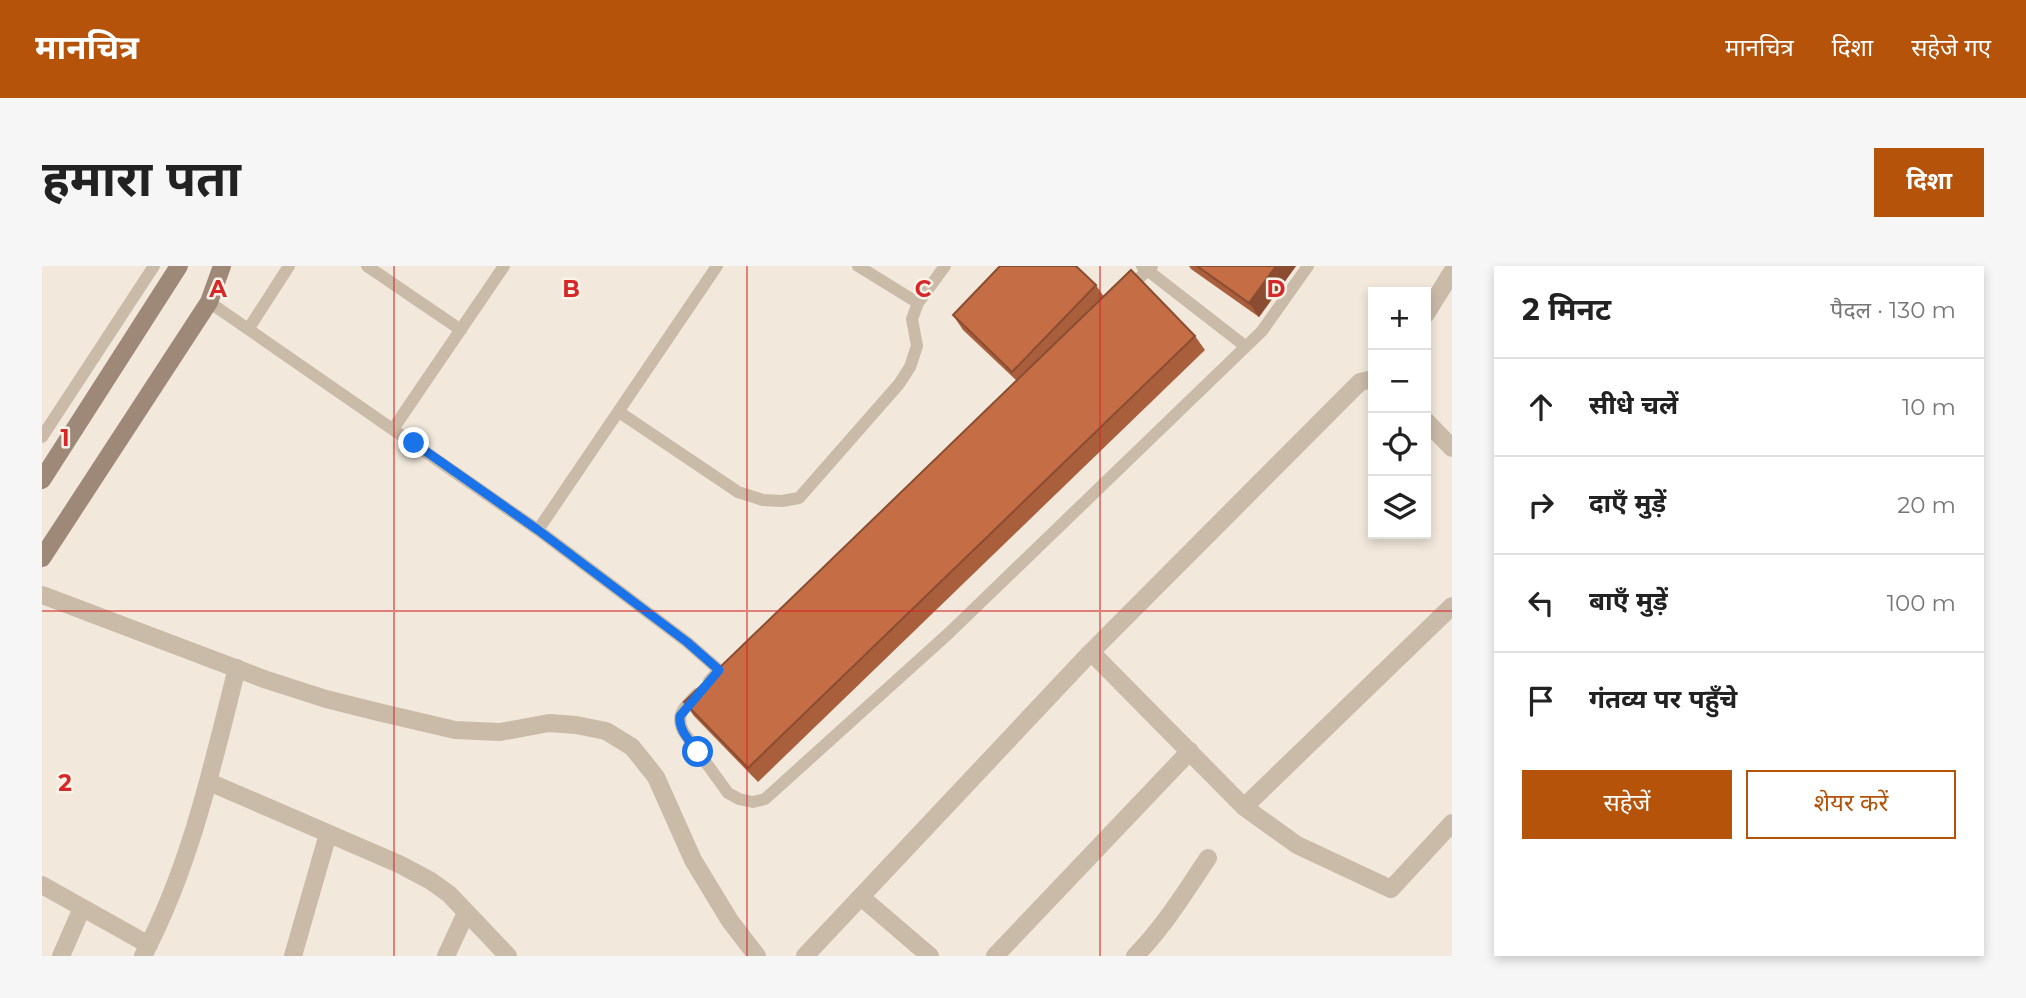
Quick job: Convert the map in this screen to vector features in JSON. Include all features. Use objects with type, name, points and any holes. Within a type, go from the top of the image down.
[{"type":"street","points":[[42,480],[179,266]]},
{"type":"street","points":[[42,558],[209,302],[222,266]]},
{"type":"street","points":[[1431,306],[1452,272]]},
{"type":"street","points":[[805,956],[1091,652],[1360,382],[1368,380]]},
{"type":"street","points":[[1431,426],[1452,448]]},
{"type":"street","points":[[42,596],[326,699],[456,730],[500,732],[549,723],[606,731],[632,747],[656,776],[703,878],[730,921],[757,956]]},
{"type":"street","points":[[1244,807],[1452,606]]},
{"type":"street","points":[[1091,652],[1244,807],[1297,845],[1391,889],[1452,823]]},
{"type":"street","points":[[42,885],[146,950],[184,865],[209,782],[237,668]]},
{"type":"street","points":[[995,956],[1190,751]]},
{"type":"street","points":[[209,782],[399,864],[431,881],[449,894],[508,956]]},
{"type":"street","points":[[293,956],[328,834]]},
{"type":"street","points":[[1135,956],[1169,917],[1208,858]]},
{"type":"street","points":[[861,897],[930,956]]},
{"type":"street","points":[[61,956],[82,908]]},
{"type":"street","points":[[446,956],[466,913]]},
{"type":"lane","points":[[42,437],[154,266]]},
{"type":"lane","points":[[249,328],[289,266]]},
{"type":"lane","points":[[366,266],[461,330]]},
{"type":"lane","points":[[393,429],[505,266]]},
{"type":"lane","points":[[538,530],[717,266]]},
{"type":"lane","points":[[858,266],[918,303]]},
{"type":"lane","points":[[619,412],[738,492],[763,500],[799,498],[899,384],[910,367],[917,346],[912,319],[918,303],[945,266]]},
{"type":"lane","points":[[209,302],[538,530],[687,642],[724,666],[685,708],[679,722],[728,793],[753,802],[765,799],[949,633],[1262,331],[1308,266]]},
{"type":"lane","points":[[1122,294],[1147,267],[1245,345]]},
{"type":"building","points":[[1000,266],[1076,266],[1096,285],[1012,372],[953,315]]},
{"type":"building","points":[[1197,266],[1276,266],[1249,303]]},
{"type":"building","points":[[1131,270],[1195,336],[748,768],[684,702]]},
{"type":"route","points":[[414,443],[538,530],[687,642],[719,670],[680,716],[679,722],[683,731],[698,752]]}]
